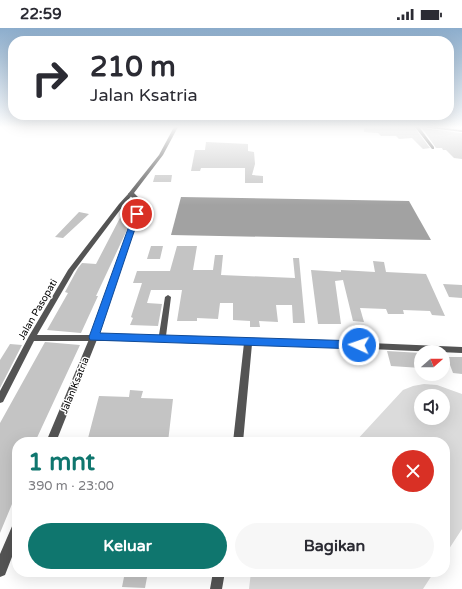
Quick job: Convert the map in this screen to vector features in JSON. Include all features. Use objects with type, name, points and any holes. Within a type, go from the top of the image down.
[{"type":"street","points":[[131,194],[162,153]]},
{"type":"street","name":"Jalan Pasopati","points":[[0,399],[32,338],[71,270],[131,194]]},
{"type":"street","name":"Jalan Ksatria","points":[[53,437],[94,337],[137,214],[138,200],[131,194]]},
{"type":"street","points":[[162,338],[168,297]]},
{"type":"street","points":[[32,338],[162,338],[462,350]]},
{"type":"street","points":[[238,437],[248,341]]},
{"type":"street","points":[[0,570],[12,540]]},
{"type":"street","points":[[216,589],[218,577]]},
{"type":"shaded area","points":[[181,197],[409,201],[431,240],[171,235]]},
{"type":"shaded area","points":[[424,384],[437,385],[448,389],[414,389],[414,425],[450,425],[450,390],[462,394],[462,529],[450,547],[450,437],[360,437],[403,390]]},
{"type":"shaded area","points":[[250,577],[431,577],[423,589],[249,589]]},
{"type":"building","points":[[194,153],[254,153],[255,164],[252,175],[263,176],[263,183],[245,183],[245,168],[201,168],[200,171],[191,171]]},
{"type":"building","points":[[449,153],[462,153],[462,159],[454,158]]},
{"type":"building","points":[[155,175],[172,175],[171,182],[153,182]]},
{"type":"building","points":[[79,212],[89,214],[63,238],[55,237]]},
{"type":"building","points":[[122,214],[132,215],[126,232],[96,296],[98,296],[81,333],[47,330],[68,293],[65,292],[78,268],[82,263],[96,264]]},
{"type":"building","points":[[151,246],[163,246],[160,259],[147,259]]},
{"type":"building","points":[[177,246],[197,246],[193,270],[213,270],[215,255],[223,255],[221,275],[295,278],[293,258],[299,258],[305,323],[293,323],[292,305],[276,305],[278,322],[259,321],[260,327],[250,327],[250,321],[233,320],[233,303],[220,303],[218,319],[197,318],[197,321],[177,321],[182,290],[151,290],[147,303],[162,304],[158,326],[130,325],[133,318],[131,317],[142,283],[133,283],[137,271],[170,271]]},
{"type":"building","points":[[373,261],[384,262],[386,272],[426,274],[445,316],[432,315],[430,311],[403,310],[404,314],[388,314],[386,309],[360,308],[364,322],[353,321],[343,280],[335,281],[341,324],[318,324],[311,270],[375,272]]},
{"type":"building","points":[[443,284],[462,285],[462,298],[449,297]]},
{"type":"building","points":[[45,342],[80,345],[37,437],[12,437],[12,504],[0,533],[0,423]]},
{"type":"building","points":[[10,344],[22,345],[0,388],[0,360]]},
{"type":"building","points":[[387,351],[414,353],[414,368],[391,366]]},
{"type":"building","points":[[450,357],[462,357],[462,374],[453,373],[450,365]]},
{"type":"building","points":[[130,390],[143,391],[141,398],[173,399],[169,437],[88,437],[99,396],[129,397]]},
{"type":"building","points":[[124,577],[147,577],[145,588],[122,587]]},
{"type":"route","points":[[137,214],[94,337],[359,345]]}]
